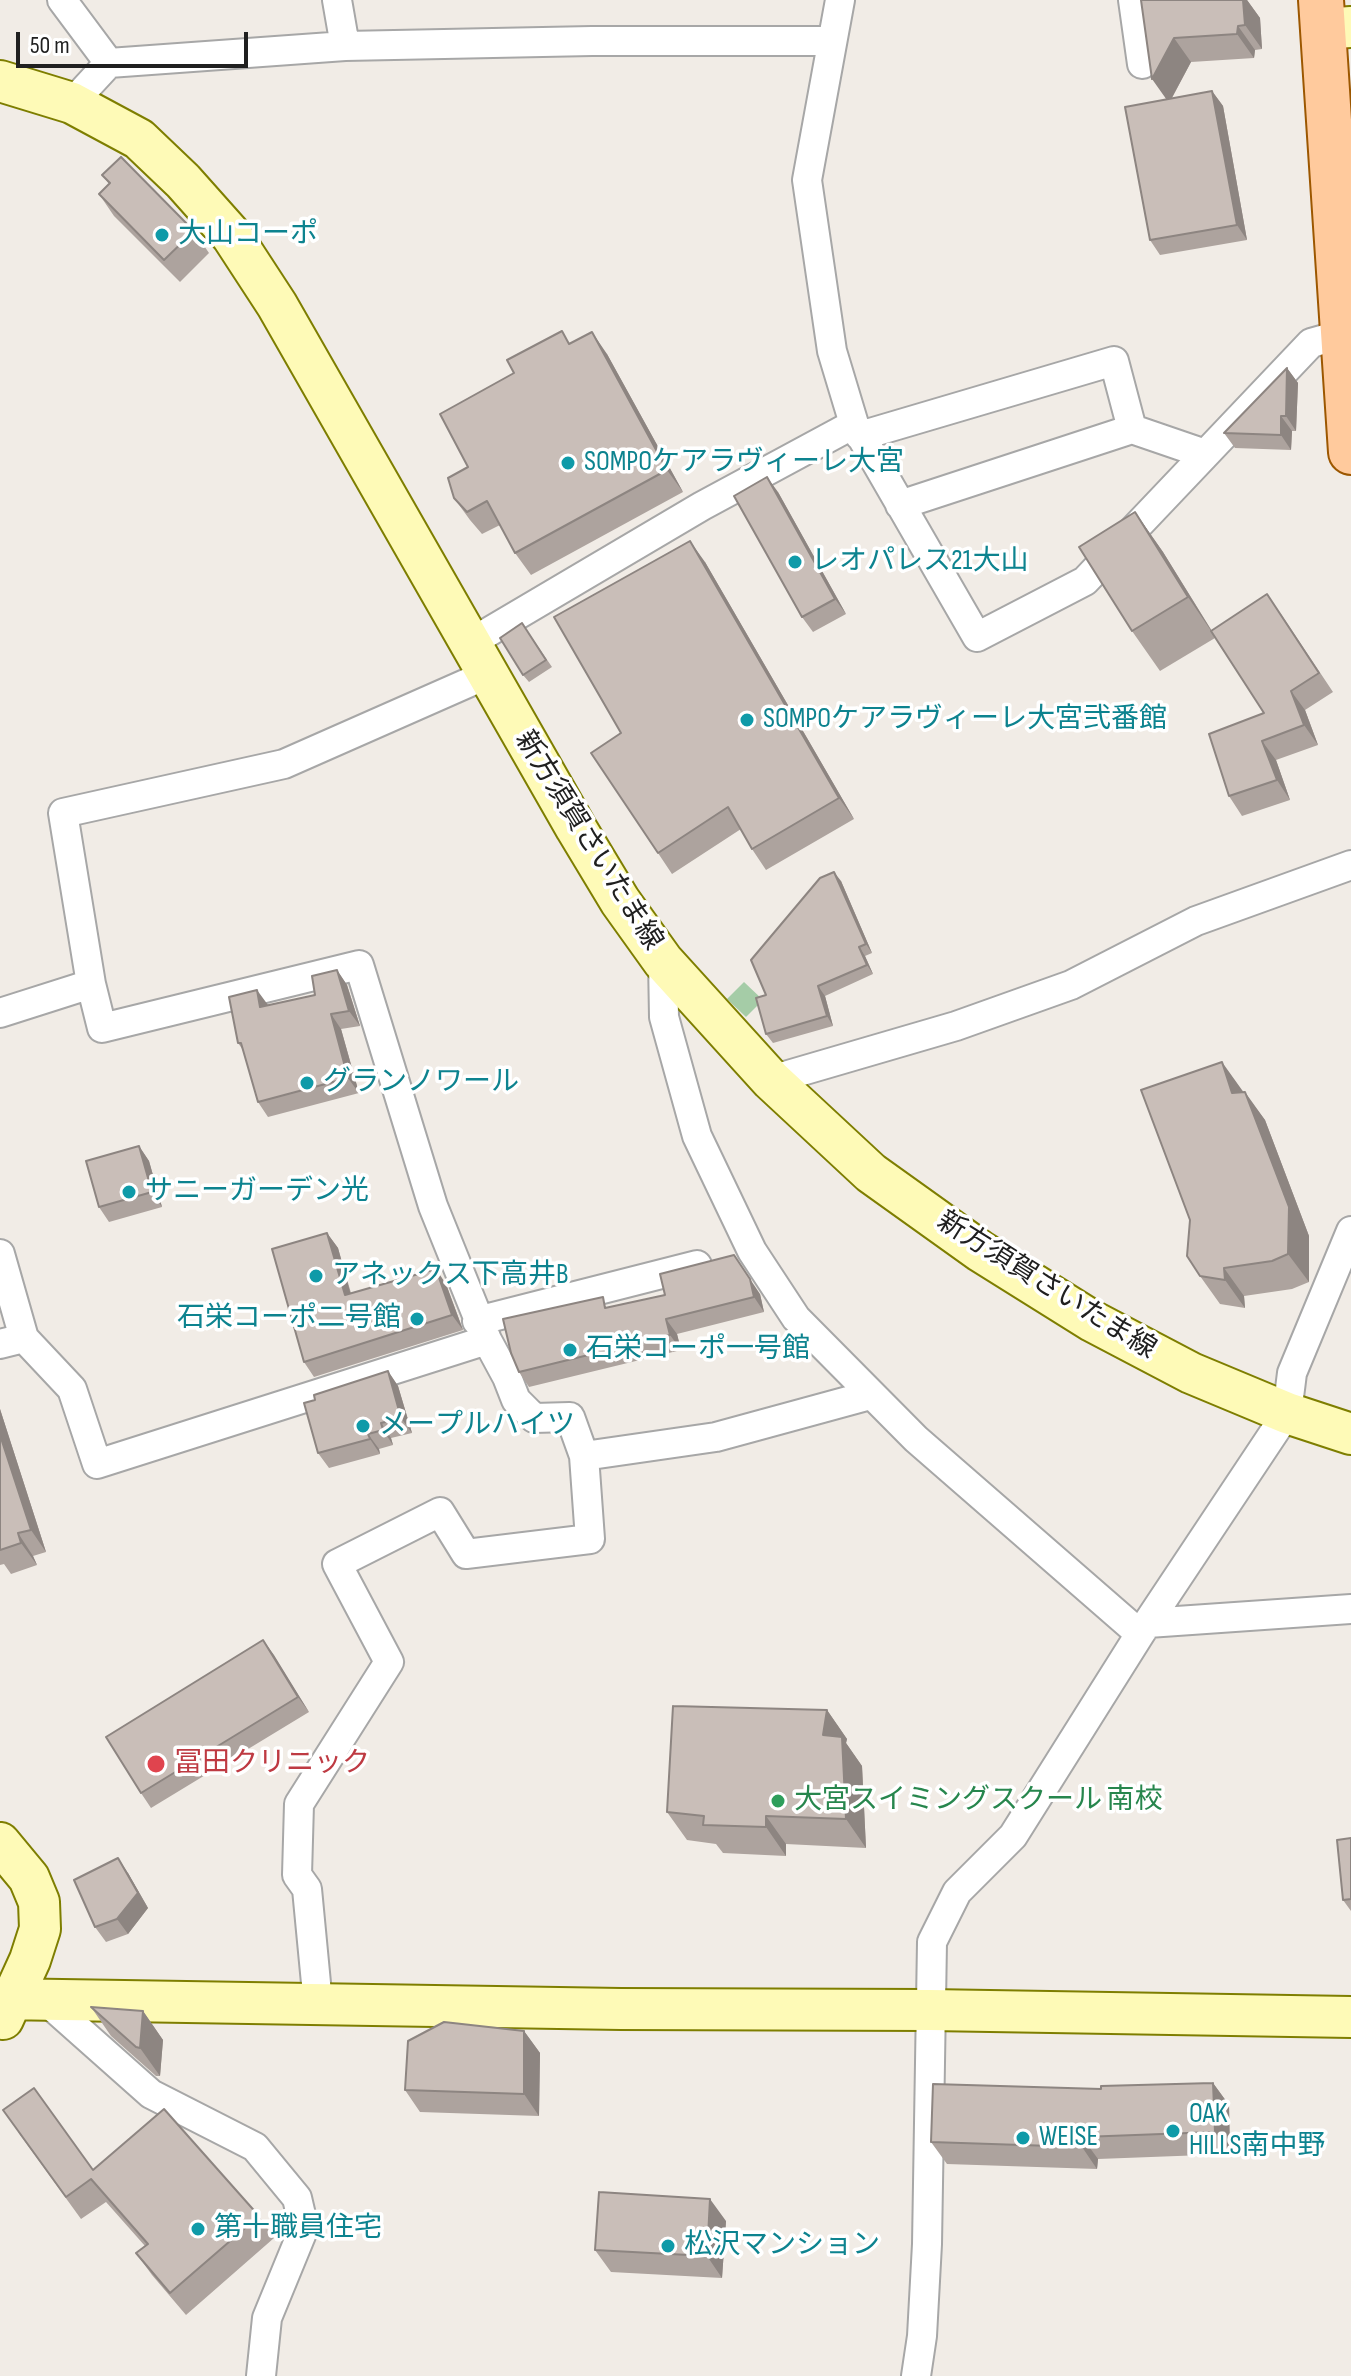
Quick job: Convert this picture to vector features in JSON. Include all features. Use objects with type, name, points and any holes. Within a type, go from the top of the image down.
[{"type":"main road","points":[[1332,19],[1343,334],[1351,452]]},
{"type":"main road","name":"新方須賀さいたま線","points":[[0,81],[72,103],[139,139],[183,181],[232,236],[277,305],[620,901],[663,961],[771,1080],[871,1173],[980,1251],[1105,1327],[1191,1373],[1287,1413],[1351,1434]]},
{"type":"main road","points":[[0,1843],[29,1878],[39,1902],[40,1929],[14,2005],[318,2004],[1351,2017]]},
{"type":"street","points":[[62,0],[109,63]]},
{"type":"street","points":[[337,0],[345,46]]},
{"type":"street","points":[[840,0],[807,180],[832,351],[857,430],[977,637],[1085,581],[1311,343],[1343,334]]},
{"type":"street","points":[[1133,0],[1142,64]]},
{"type":"street","points":[[72,103],[109,63],[345,46],[592,41],[831,41]]},
{"type":"street","points":[[318,2004],[307,1889],[297,1875],[299,1804],[389,1662],[337,1564],[440,1512],[466,1554],[590,1539],[584,1456],[570,1417],[534,1418],[516,1400],[482,1330],[433,1206],[359,965],[102,1028],[91,984],[63,813],[284,764],[479,658],[702,506],[857,430],[1114,361],[1132,429]]},
{"type":"street","points":[[900,505],[1132,429],[1205,454]]},
{"type":"street","points":[[771,1080],[956,1026],[1071,985],[1196,921],[1351,865]]},
{"type":"street","points":[[663,961],[664,1017],[697,1136],[752,1251],[796,1318],[937,1459],[1144,1629],[1351,1609]]},
{"type":"street","points":[[0,1013],[91,984]]},
{"type":"street","points":[[916,2376],[922,2336],[927,2244],[932,1942],[957,1892],[1013,1836],[1144,1629],[1287,1413],[1292,1373],[1351,1231]]},
{"type":"street","points":[[0,1254],[12,1341],[72,1389],[97,1464],[482,1330],[752,1251]]},
{"type":"street","points":[[584,1456],[716,1437],[870,1395]]},
{"type":"street","points":[[14,2005],[151,2094],[255,2147],[297,2198],[304,2228],[267,2318],[261,2376]]},
{"type":"green space","points":[[744,982],[763,1000],[746,1017],[727,999]]},
{"type":"building","points":[[1141,0],[1243,0],[1245,25],[1238,26],[1237,34],[1174,38],[1152,79]]},
{"type":"building","points":[[1212,91],[1237,225],[1150,240],[1125,107]]},
{"type":"building","name":"大山コーポ","points":[[121,157],[194,231],[164,260],[99,194],[110,183],[102,175]]},
{"type":"building","name":"SOMPOケアラヴィーレ大宮","points":[[562,331],[569,344],[592,332],[667,470],[515,553],[487,501],[467,512],[454,498],[448,478],[468,467],[440,414],[514,373],[507,360]]},
{"type":"building","points":[[1287,368],[1286,416],[1281,416],[1281,435],[1224,433]]},
{"type":"building","name":"レオパレス21大山","points":[[767,477],[835,599],[802,617],[734,496]]},
{"type":"building","points":[[1135,512],[1188,597],[1132,631],[1079,547]]},
{"type":"building","points":[[690,541],[839,798],[752,849],[728,807],[658,853],[591,753],[621,733],[554,617]]},
{"type":"building","points":[[1267,594],[1319,673],[1291,691],[1304,725],[1262,741],[1277,780],[1229,796],[1209,734],[1264,713],[1211,631]]},
{"type":"building","points":[[522,623],[546,660],[523,675],[500,638]]},
{"type":"building","points":[[834,872],[866,944],[859,947],[867,965],[818,986],[827,1016],[766,1034],[756,998],[766,995],[751,960],[820,878]]},
{"type":"building","points":[[337,970],[349,1011],[331,1014],[348,1078],[258,1102],[241,1043],[238,1043],[229,997],[257,990],[260,1007],[315,995],[312,976]]},
{"type":"building","points":[[1222,1062],[1232,1093],[1245,1092],[1289,1207],[1288,1254],[1272,1261],[1224,1268],[1225,1280],[1200,1276],[1187,1256],[1190,1220],[1141,1090]]},
{"type":"building","points":[[139,1146],[152,1192],[99,1207],[86,1161]]},
{"type":"building","points":[[327,1233],[345,1295],[436,1269],[452,1315],[304,1362],[272,1249]]},
{"type":"building","points":[[734,1255],[750,1279],[754,1297],[666,1319],[670,1335],[519,1372],[503,1319],[603,1297],[605,1308],[665,1295],[660,1274]]},
{"type":"building","points":[[388,1371],[401,1418],[381,1423],[383,1430],[368,1434],[370,1439],[318,1453],[304,1403],[315,1400],[314,1395]]},
{"type":"building","points":[[0,1435],[31,1530],[18,1533],[21,1543],[0,1550]]},
{"type":"building","points":[[263,1640],[298,1697],[141,1793],[106,1737]]},
{"type":"building","points":[[673,1706],[827,1710],[823,1735],[842,1737],[846,1819],[766,1816],[766,1827],[703,1825],[704,1816],[667,1812]]},
{"type":"building","points":[[1351,1838],[1351,1899],[1343,1900],[1337,1840]]},
{"type":"building","points":[[118,1858],[138,1893],[117,1919],[95,1927],[74,1880]]},
{"type":"building","points":[[91,2007],[143,2011],[140,2048],[136,2047]]},
{"type":"building","points":[[444,2022],[524,2031],[524,2094],[405,2090],[408,2041]]},
{"type":"building","points":[[1213,2083],[1215,2132],[1082,2137],[1082,2147],[931,2142],[933,2084],[1101,2089],[1101,2086]]},
{"type":"building","points":[[34,2088],[93,2170],[164,2109],[259,2216],[170,2293],[136,2253],[148,2244],[91,2179],[66,2197],[3,2110]]},
{"type":"building","points":[[599,2192],[710,2199],[707,2256],[595,2250]]},
{"type":"place","name":"大山コーポ","points":[[162,235]]},
{"type":"place","name":"SOMPOケアラヴィーレ大宮","points":[[568,463]]},
{"type":"place","name":"レオパレス21大山","points":[[795,562]]},
{"type":"place","name":"SOMPOケアラヴィーレ大宮弐番館","points":[[747,720]]},
{"type":"place","name":"グランノワール","points":[[307,1083]]},
{"type":"place","name":"サニーガーデン光","points":[[129,1192]]},
{"type":"place","name":"アネックス下高井B","points":[[316,1276]]},
{"type":"place","name":"石栄コーポ二号館","points":[[417,1319]]},
{"type":"place","name":"石栄コーポ一号館","points":[[570,1350]]},
{"type":"place","name":"メープルハイツ","points":[[363,1426]]},
{"type":"place","name":"冨田クリニック","points":[[156,1764]]},
{"type":"place","name":"大宮スイミングスクール 南校","points":[[778,1801]]},
{"type":"place","name":"OAK HILLS南中野","points":[[1173,2131]]},
{"type":"place","name":"WEISE","points":[[1023,2138]]},
{"type":"place","name":"第十職員住宅","points":[[198,2229]]},
{"type":"place","name":"松沢マンション","points":[[668,2246]]}]
